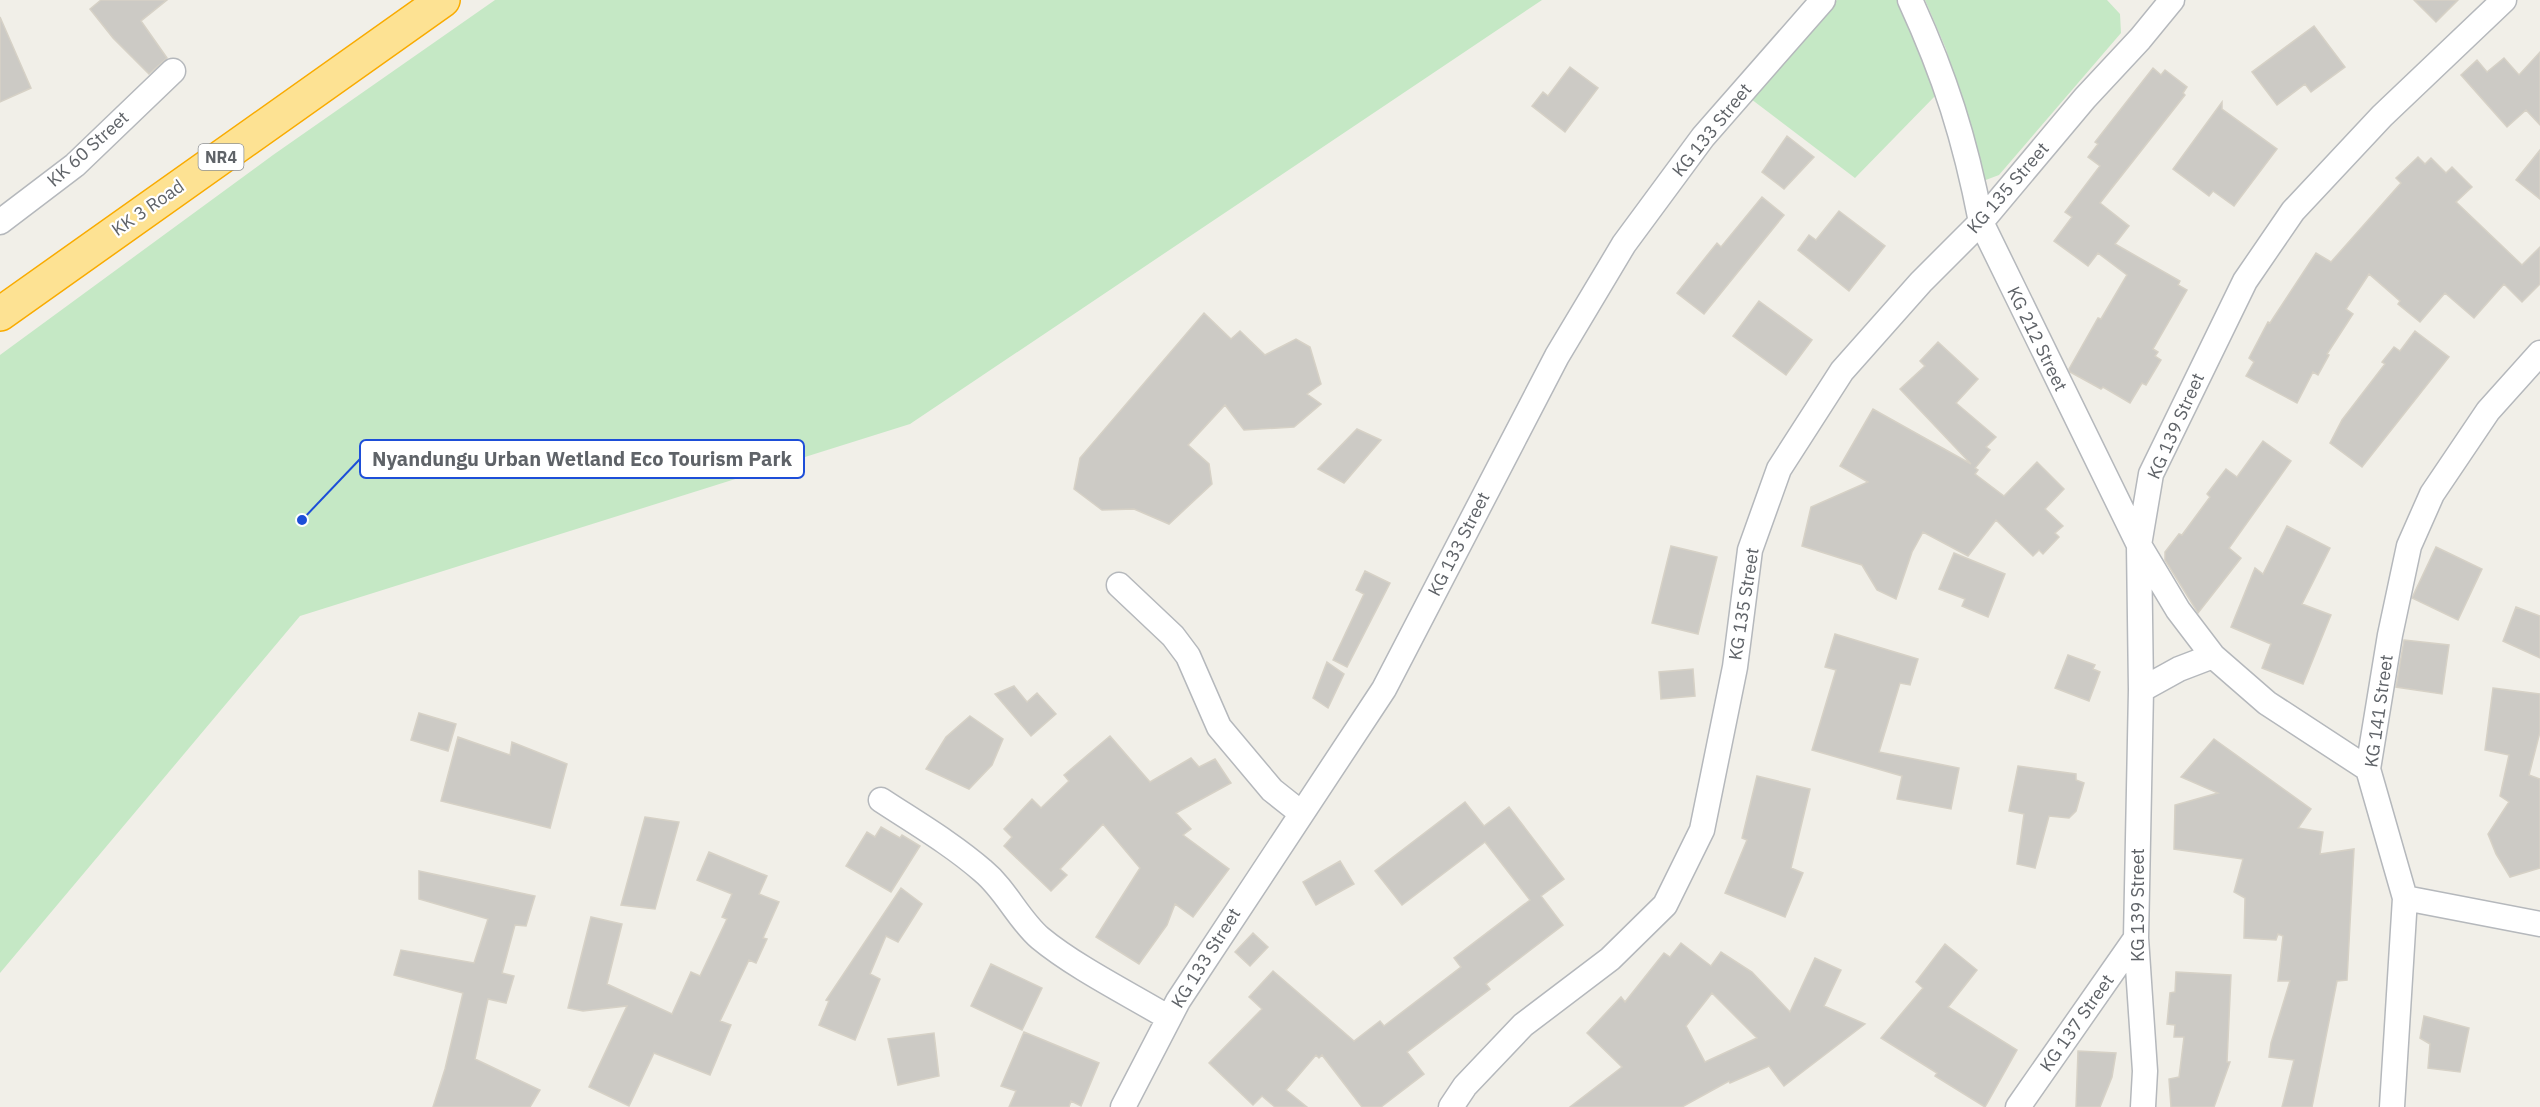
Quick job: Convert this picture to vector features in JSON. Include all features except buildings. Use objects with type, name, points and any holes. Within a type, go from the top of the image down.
[{"type":"highway","name":"KK 3 Road","points":[[0,314],[444,0]]},
{"type":"street","name":"KG 133 Street","points":[[1123,1107],[1169,1018],[1384,689],[1557,356],[1624,244],[1703,137],[1823,0]]},
{"type":"street","name":"KG 212 Street","points":[[1910,0],[1954,107],[1970,165],[1981,222],[2139,546],[2178,610],[2214,656],[2267,703],[2368,769]]},
{"type":"street","name":"KG 135 Street","points":[[1451,1107],[1465,1086],[1523,1025],[1610,959],[1665,905],[1702,830],[1735,667],[1750,550],[1779,469],[1842,371],[1921,282],[1981,222],[2085,98],[2140,39],[2172,0]]},
{"type":"street","name":"KG 139 Street","points":[[2143,1107],[2145,1071],[2136,938],[2140,690],[2139,546],[2151,474],[2246,281],[2294,211],[2382,116],[2504,0]]},
{"type":"street","name":"KK 60 Street","points":[[0,222],[75,165],[173,71]]},
{"type":"street","name":"KG 141 Street","points":[[2392,1107],[2405,898],[2368,769],[2390,635],[2409,546],[2432,494],[2488,411],[2540,353]]},
{"type":"street","points":[[1119,585],[1173,636],[1188,656],[1219,727],[1272,790],[1301,813]]},
{"type":"street","points":[[2140,690],[2179,669],[2214,656]]},
{"type":"street","points":[[881,800],[939,838],[984,872],[1008,897],[1040,937],[1065,955],[1169,1018]]},
{"type":"street","points":[[2405,898],[2540,924]]},
{"type":"street","name":"KG 137 Street","points":[[2018,1107],[2136,938]]},
{"type":"green space","points":[[495,0],[1542,0],[910,424],[300,616],[0,973],[0,355],[273,155]]},
{"type":"green space","points":[[1837,0],[1901,0],[1936,95],[1855,178],[1751,99]]},
{"type":"green space","points":[[1925,0],[2107,0],[2120,14],[2121,33],[1999,175],[1983,181],[1946,49]]},
{"type":"place","name":"Nyandungu Urban Wetland Eco Tourism Park","points":[[302,520]]}]
